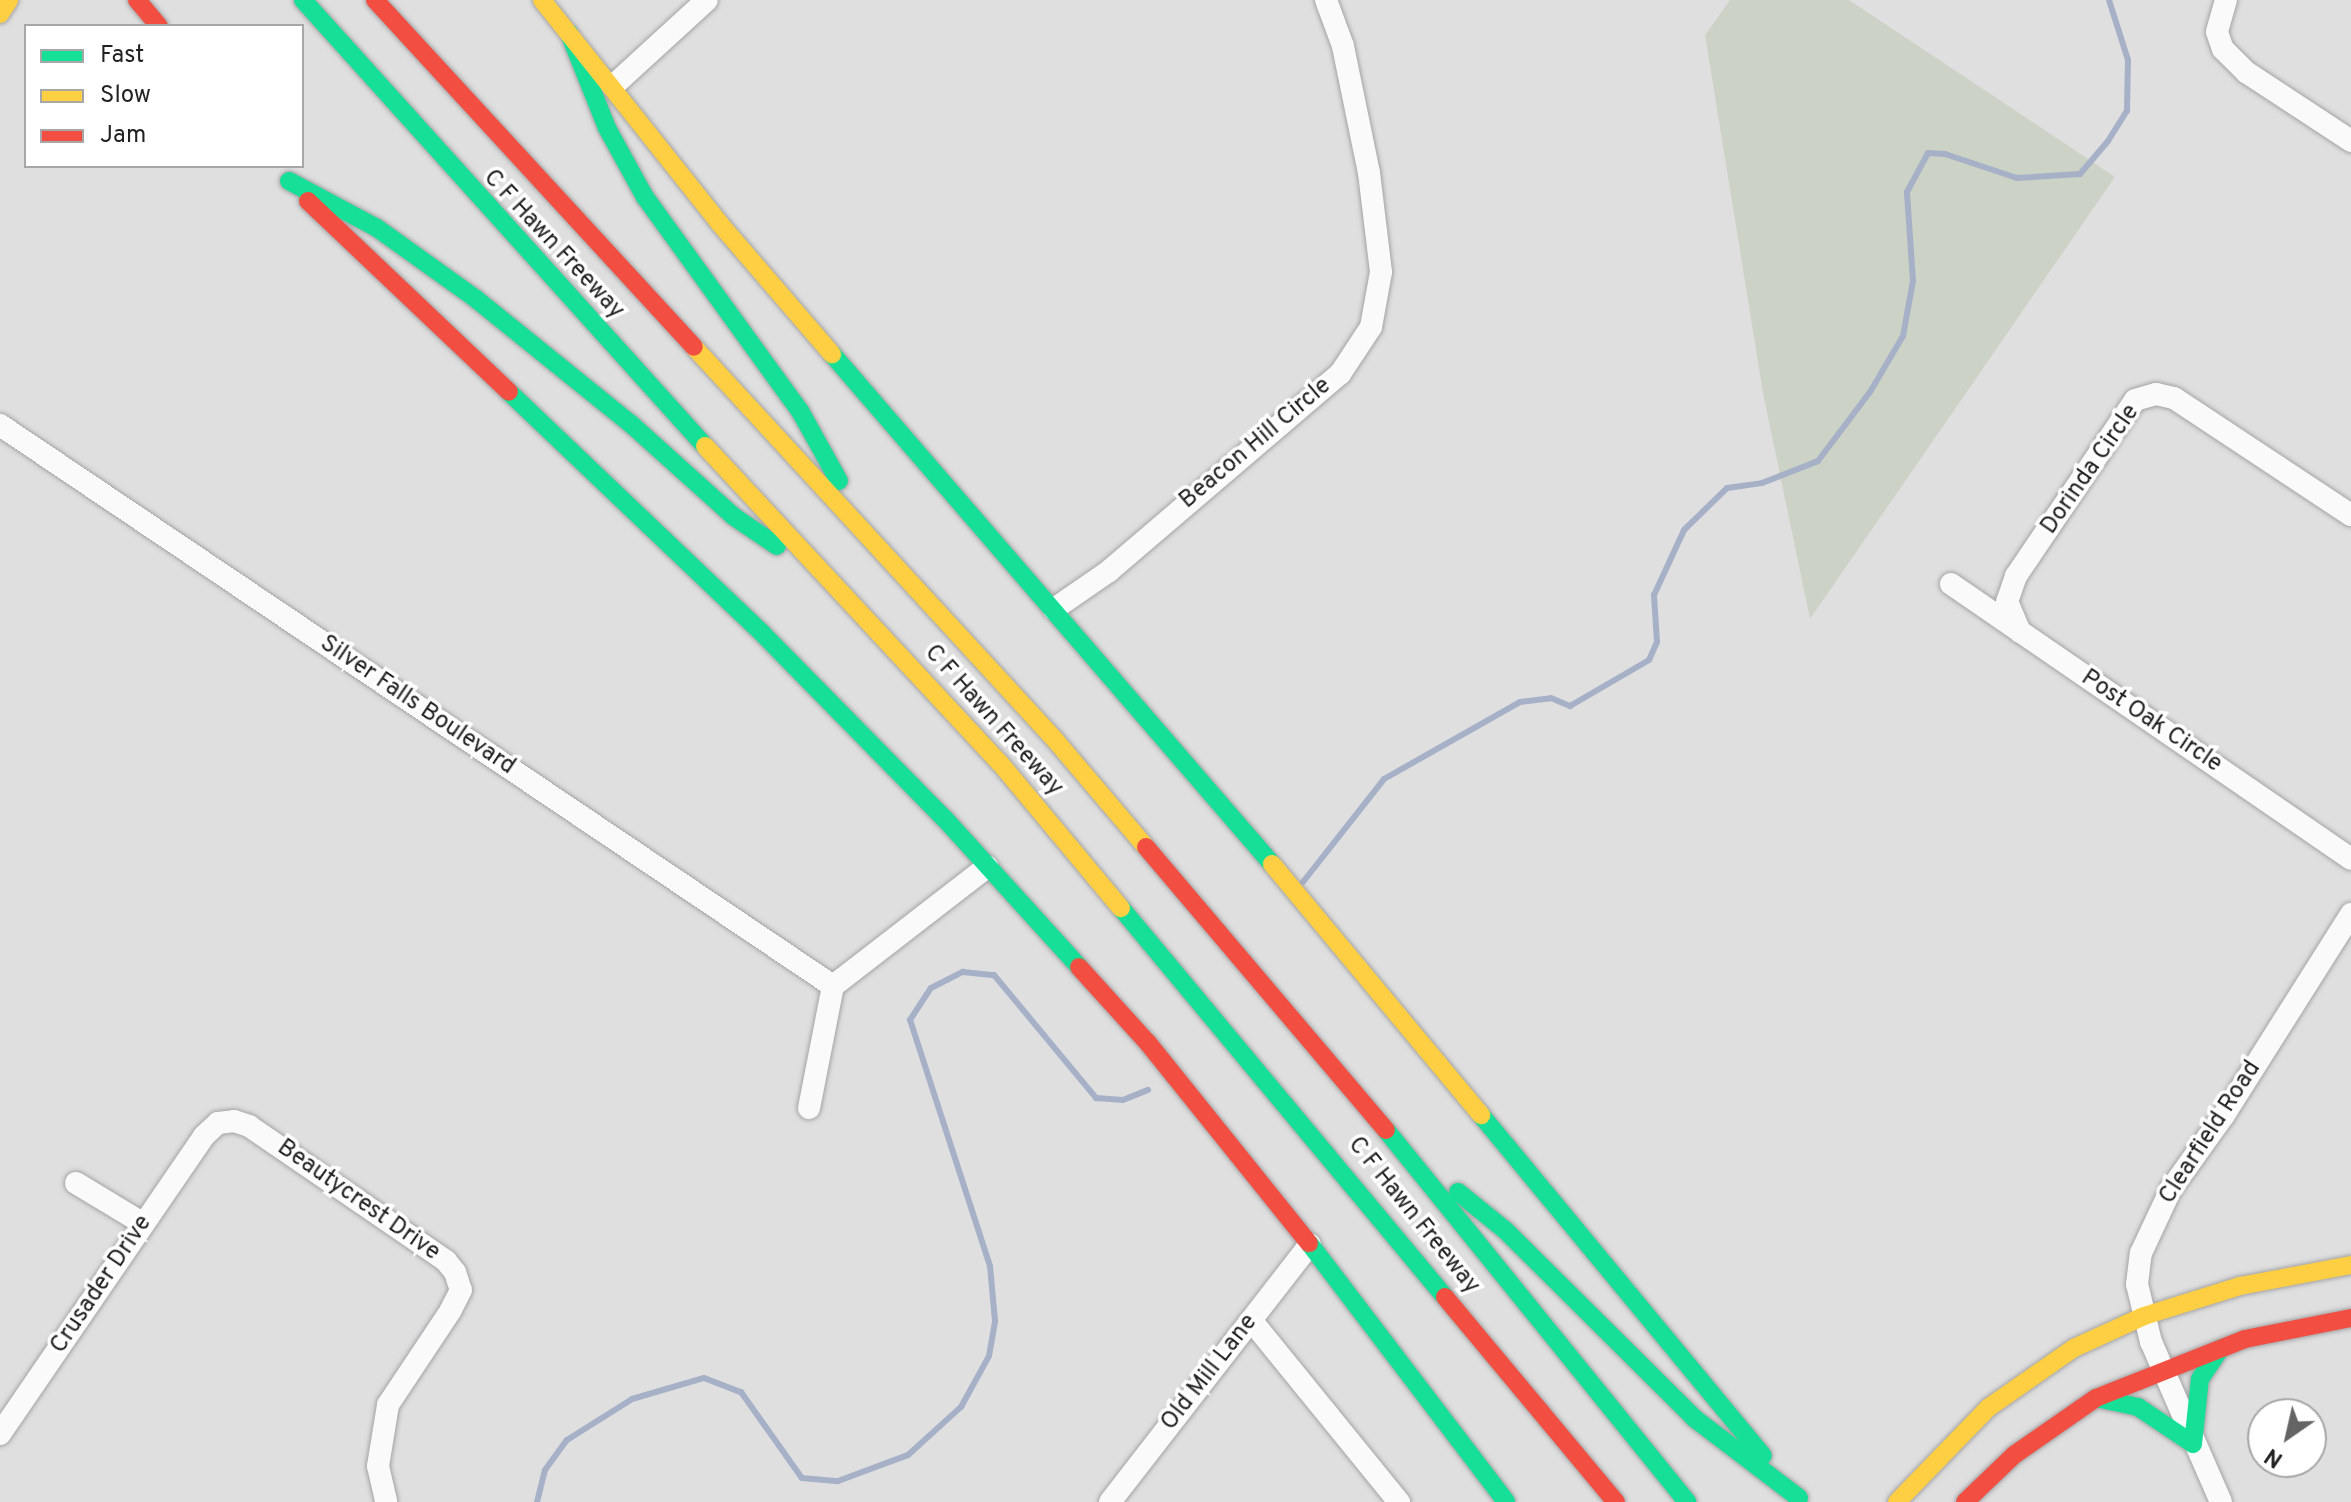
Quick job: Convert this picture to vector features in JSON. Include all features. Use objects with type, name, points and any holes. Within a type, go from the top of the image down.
[{"type":"main road","points":[[0,14],[9,0]]},
{"type":"main road","points":[[137,0],[157,24]]},
{"type":"main road","name":"C F Hawn Freeway","points":[[303,0],[545,273],[850,598],[1120,901],[1616,1502]]},
{"type":"main road","name":"C F Hawn Freeway","points":[[375,0],[584,233],[868,534],[1152,852],[1392,1138],[1687,1502]]},
{"type":"main road","points":[[542,0],[720,224],[1054,609],[1800,1500]]},
{"type":"main road","points":[[569,33],[607,128],[645,197],[800,411],[868,534]]},
{"type":"main road","points":[[278,168],[557,443],[761,632],[987,867],[1148,1043],[1310,1244],[1506,1502]]},
{"type":"main road","points":[[289,181],[377,228],[476,299],[631,424],[733,516],[850,598]]},
{"type":"main road","points":[[1392,1138],[1505,1230],[1694,1418],[1800,1500]]},
{"type":"main road","points":[[1897,1502],[1988,1408],[2074,1348],[2144,1316],[2240,1286],[2351,1265]]},
{"type":"main road","points":[[1965,1502],[2014,1455],[2096,1398],[2221,1348],[2351,1318]]},
{"type":"main road","points":[[2096,1398],[2138,1407],[2193,1444],[2200,1379],[2221,1348]]},
{"type":"street","points":[[613,86],[707,0]]},
{"type":"street","name":"Beacon Hill Circle","points":[[1054,609],[1109,571],[1340,374],[1371,327],[1381,272],[1369,173],[1343,46],[1326,0]]},
{"type":"street","points":[[2226,0],[2217,32],[2223,49],[2246,72],[2351,141]]},
{"type":"street","name":"Dorinda Circle","points":[[2020,632],[2007,602],[2016,576],[2135,400],[2156,394],[2174,398],[2351,515]]},
{"type":"street","name":"Silver Falls Boulevard","points":[[0,425],[833,986]]},
{"type":"street","name":"Post Oak Circle","points":[[1951,584],[2351,859]]},
{"type":"street","points":[[809,1108],[833,986],[987,867]]},
{"type":"street","name":"Clearfield Road","points":[[2221,1502],[2193,1444],[2144,1316],[2137,1284],[2141,1253],[2171,1189],[2224,1115],[2351,914]]},
{"type":"street","name":"Beautycrest Drive","points":[[204,1136],[218,1123],[249,1126],[455,1272],[461,1290],[451,1310],[388,1405],[378,1466],[386,1502]]},
{"type":"street","name":"Crusader Drive","points":[[0,1434],[204,1136]]},
{"type":"street","points":[[76,1183],[144,1224]]},
{"type":"street","name":"Old Mill Lane","points":[[1110,1502],[1310,1244]]},
{"type":"street","points":[[1251,1320],[1399,1502]]},
{"type":"shaded area","points":[[1730,0],[1849,0],[2115,177],[1810,619],[1763,393],[1705,35]]},
{"type":"waterway","points":[[1303,882],[1384,779],[1520,702],[1551,698],[1570,706],[1649,660],[1657,642],[1654,595],[1684,530],[1727,488],[1762,483],[1818,461],[1870,392],[1903,336],[1913,281],[1907,192],[1928,153],[1945,154],[2017,178],[2080,174],[2108,141],[2127,111],[2128,60],[2109,0]]},
{"type":"waterway","points":[[537,1502],[545,1470],[567,1440],[632,1399],[704,1378],[741,1392],[802,1478],[838,1481],[908,1455],[961,1407],[989,1356],[995,1321],[990,1266],[910,1020],[931,988],[963,972],[994,975],[1096,1098],[1123,1100],[1148,1090]]},
{"type":"traffic: fast","points":[[303,0],[705,446]]},
{"type":"traffic: fast","points":[[569,33],[607,128],[645,197],[800,411],[839,481]]},
{"type":"traffic: fast","points":[[289,181],[377,228],[476,299],[631,424],[733,516],[777,546]]},
{"type":"traffic: fast","points":[[832,354],[1272,864]]},
{"type":"traffic: fast","points":[[509,392],[761,632],[945,819],[1079,967]]},
{"type":"traffic: fast","points":[[1121,908],[1445,1297]]},
{"type":"traffic: fast","points":[[1481,1115],[1763,1456]]},
{"type":"traffic: fast","points":[[1386,1130],[1687,1502]]},
{"type":"traffic: fast","points":[[1458,1192],[1505,1230],[1694,1418],[1799,1498]]},
{"type":"traffic: fast","points":[[1309,1243],[1506,1502]]},
{"type":"traffic: fast","points":[[2193,1444],[2200,1379],[2221,1348]]},
{"type":"traffic: fast","points":[[2096,1398],[2138,1407],[2193,1444]]},
{"type":"traffic: slow","points":[[0,14],[9,0]]},
{"type":"traffic: slow","points":[[542,0],[720,224],[832,354]]},
{"type":"traffic: slow","points":[[694,347],[1056,741],[1146,847]]},
{"type":"traffic: slow","points":[[705,446],[1000,763],[1121,908]]},
{"type":"traffic: slow","points":[[1272,864],[1481,1115]]},
{"type":"traffic: slow","points":[[1897,1502],[1988,1408],[2074,1348],[2144,1316],[2240,1286],[2351,1265]]},
{"type":"traffic: jam","points":[[137,0],[157,24]]},
{"type":"traffic: jam","points":[[375,0],[694,347]]},
{"type":"traffic: jam","points":[[308,201],[509,392]]},
{"type":"traffic: jam","points":[[1146,847],[1386,1130]]},
{"type":"traffic: jam","points":[[1079,967],[1148,1043],[1309,1243]]},
{"type":"traffic: jam","points":[[1445,1297],[1616,1502]]},
{"type":"traffic: jam","points":[[1965,1502],[2014,1455],[2096,1398],[2245,1339],[2351,1318]]}]
